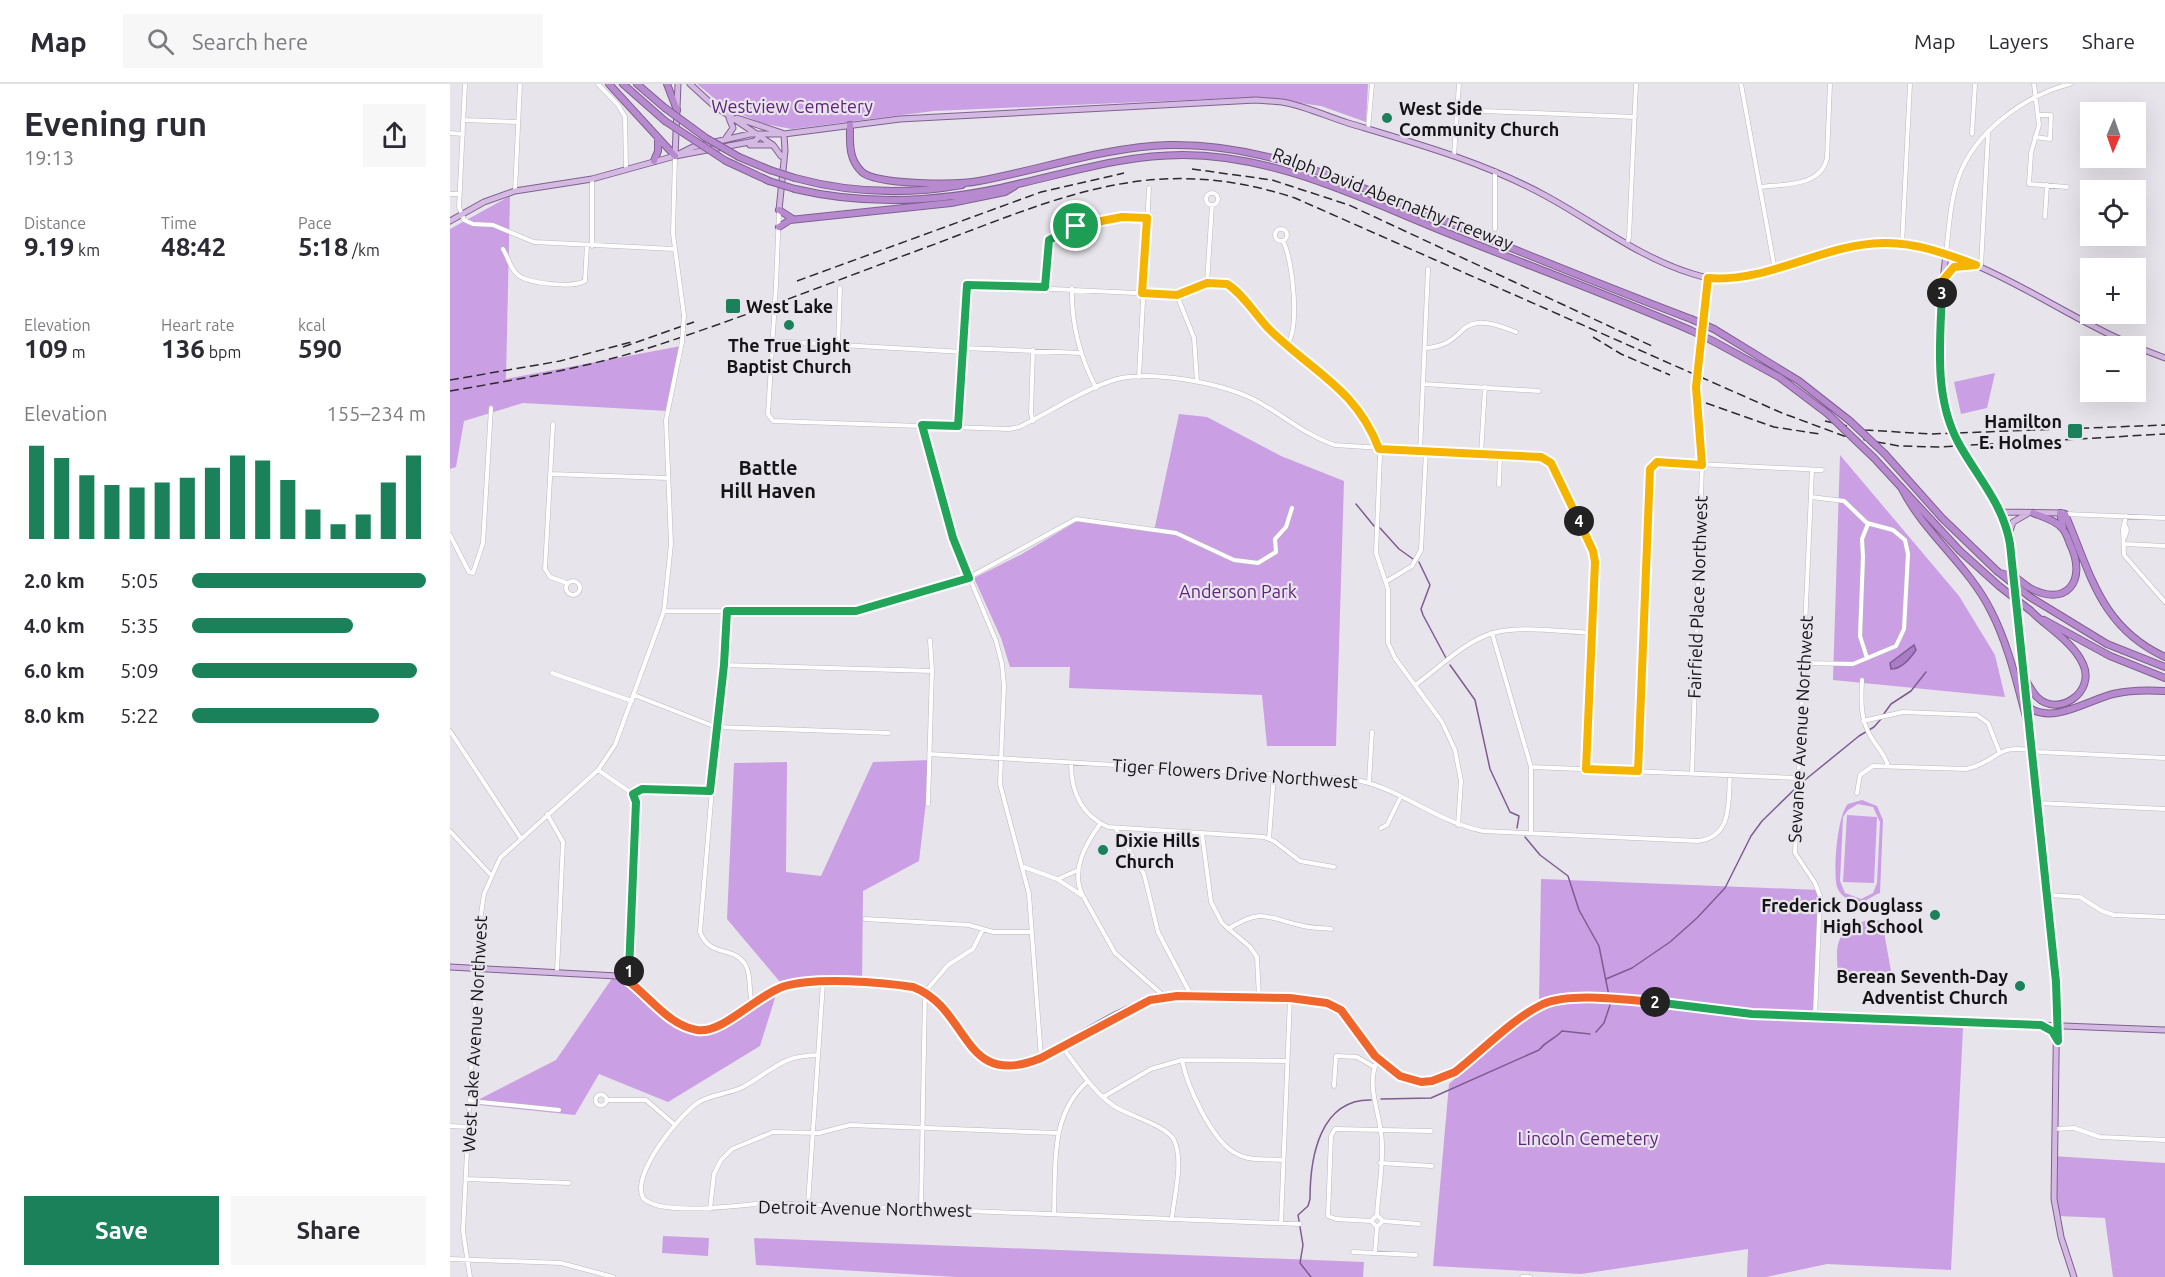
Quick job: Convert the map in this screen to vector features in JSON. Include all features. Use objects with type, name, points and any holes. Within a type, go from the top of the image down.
[{"type":"highway","points":[[609,84],[675,156]]},
{"type":"highway","name":"Ralph David Abernathy Freeway","points":[[623,84],[665,121],[726,161],[769,181],[845,199],[895,202],[946,197],[1020,184],[1073,169],[1149,156],[1210,156],[1249,162],[1320,183],[1713,340],[1779,377],[1828,414],[1874,458],[1902,489]]},
{"type":"highway","points":[[637,84],[706,138],[739,157],[795,178],[836,188],[884,192],[933,189],[977,182]]},
{"type":"highway","points":[[667,84],[677,110]]},
{"type":"highway","points":[[850,125],[851,155],[860,170],[873,179],[891,182],[977,182]]},
{"type":"highway","points":[[654,161],[658,152],[658,137]]},
{"type":"highway","name":"Ralph David Abernathy Freeway","points":[[977,182],[1119,150],[1166,145],[1216,147],[1256,153],[1302,166],[1714,329],[1791,375],[1850,421],[1885,454],[1942,518],[1997,572]]},
{"type":"highway","points":[[778,227],[794,220],[961,202],[1005,192],[1020,184]]},
{"type":"highway","points":[[779,210],[784,216],[794,220]]},
{"type":"highway","points":[[1902,489],[1960,550],[2073,648],[2084,666],[2085,682],[2078,696],[2071,701],[2052,704],[2037,697],[2024,676]]},
{"type":"highway","points":[[1902,489],[1911,506],[1991,610],[2012,660],[2029,725]]},
{"type":"highway","points":[[2031,513],[2063,529]]},
{"type":"highway","points":[[1997,572],[2015,578],[2048,596],[2062,593],[2072,585],[2078,571],[2077,561],[2063,529],[2063,513]]},
{"type":"highway","points":[[2063,513],[2106,609],[2129,636],[2165,657]]},
{"type":"highway","points":[[1997,572],[2030,597],[2108,644],[2165,667]]},
{"type":"highway","points":[[2031,611],[2110,656],[2165,678]]},
{"type":"highway","points":[[2028,707],[2039,713],[2067,710],[2115,694],[2165,691]]},
{"type":"highway","points":[[2029,725],[2039,713]]},
{"type":"main road","points":[[675,156],[678,84]]},
{"type":"main road","points":[[690,84],[726,114],[773,145],[781,156]]},
{"type":"main road","points":[[675,156],[693,147],[750,134],[760,136],[784,134],[940,116],[1256,100],[1299,105],[1495,171],[1547,196],[1627,244],[1681,270],[1708,278],[1738,279],[1866,244],[1902,245],[1946,254],[1978,266],[2115,336]]},
{"type":"main road","points":[[726,114],[784,134]]},
{"type":"main road","points":[[725,140],[733,128],[726,114]]},
{"type":"main road","points":[[783,165],[781,156],[784,134]]},
{"type":"main road","points":[[779,210],[786,141],[784,134]]},
{"type":"main road","points":[[676,136],[681,144],[693,147]]},
{"type":"main road","points":[[450,221],[460,214],[515,191],[592,179],[675,156],[755,141],[760,136]]},
{"type":"main road","points":[[675,156],[686,158],[750,145],[773,145]]},
{"type":"main road","points":[[1946,254],[1943,280],[1941,375],[1945,410],[1958,442],[2002,512],[2008,536],[2048,895],[2058,1011],[2054,1129],[2057,1218],[2074,1277]]},
{"type":"main road","points":[[1943,280],[1954,267],[1978,266]]},
{"type":"main road","points":[[2146,351],[2165,358]]},
{"type":"main road","points":[[2002,512],[2063,513]]},
{"type":"main road","points":[[2008,536],[2013,522],[2031,513]]},
{"type":"main road","points":[[450,967],[607,974],[627,980],[670,1018],[696,1030],[708,1030],[721,1025],[752,1002],[786,986],[823,982],[904,986],[925,992],[943,1006],[968,1046],[984,1060],[999,1065],[1016,1066],[1041,1058],[1137,1006],[1165,997],[1191,996],[1290,998],[1327,1003],[1341,1010],[1378,1059],[1390,1070],[1411,1080],[1432,1081],[1455,1072],[1542,1005],[1562,999],[1646,1002],[1752,1014],[2165,1030]]},
{"type":"main road","points":[[2041,1025],[2053,1020],[2058,1011]]},
{"type":"main road","points":[[2058,1011],[2074,1026]]},
{"type":"main road","points":[[2041,1025],[2052,1031],[2058,1041]]},
{"type":"main road","points":[[2058,1041],[2074,1026]]},
{"type":"street","points":[[465,84],[460,214],[469,224],[493,225],[534,242],[674,249]]},
{"type":"street","points":[[515,191],[520,84]]},
{"type":"street","points":[[598,84],[618,105],[624,117],[626,169]]},
{"type":"street","points":[[1368,129],[1372,84]]},
{"type":"street","points":[[1454,156],[1459,84]]},
{"type":"street","points":[[1627,244],[1636,84]]},
{"type":"street","points":[[1741,84],[1775,270]]},
{"type":"street","points":[[1760,187],[1808,180],[1823,169],[1827,158],[1830,84]]},
{"type":"street","points":[[1902,245],[1910,84]]},
{"type":"street","points":[[1972,134],[1975,84]]},
{"type":"street","points":[[2034,84],[2034,99],[2039,115],[2031,153],[2029,184],[2067,186]]},
{"type":"street","points":[[1946,254],[1953,196],[1959,176],[1970,155],[1988,133],[2010,113],[2051,89],[2070,84]]},
{"type":"street","points":[[1458,110],[1635,117]]},
{"type":"street","points":[[2036,137],[2050,138],[2052,115],[2039,115]]},
{"type":"street","points":[[463,120],[518,122]]},
{"type":"street","points":[[450,133],[463,134]]},
{"type":"street","points":[[1978,266],[1988,133]]},
{"type":"street","name":"West Lake Avenue Northwest","points":[[470,1277],[463,1231],[480,915],[490,874],[500,858],[520,837],[598,770],[615,745],[664,611],[671,544],[666,420],[682,342],[684,315],[682,288],[674,249],[675,156]]},
{"type":"street","points":[[1495,171],[1495,229]]},
{"type":"street","points":[[503,249],[513,270],[521,278],[548,284],[574,284],[585,281],[592,179]]},
{"type":"street","points":[[2045,217],[2047,185]]},
{"type":"street","points":[[1139,377],[1149,188]]},
{"type":"street","points":[[450,194],[460,195]]},
{"type":"street","points":[[1207,283],[1212,205]]},
{"type":"street","points":[[779,210],[770,419],[1009,429],[1033,420],[1118,379],[1139,377],[1197,381],[1251,398],[1325,442],[1346,447],[1541,457],[1551,463],[1593,551],[1586,769]]},
{"type":"street","points":[[1045,287],[1047,245],[1052,236],[1100,220],[1147,218]]},
{"type":"street","points":[[1284,241],[1294,278],[1292,336],[1287,345]]},
{"type":"street","points":[[1420,451],[1428,269]]},
{"type":"street","name":"Fairfield Place Northwest","points":[[1692,773],[1702,465],[1696,387],[1708,278]]},
{"type":"street","points":[[958,426],[965,296],[969,285],[1072,288],[1177,295],[1207,283],[1220,282],[1233,288],[1287,345],[1342,390],[1361,416],[1379,449],[1376,553],[1387,581],[1388,643],[1395,658],[1442,722],[1455,750],[1461,781],[1458,825]]},
{"type":"street","points":[[838,345],[840,288]]},
{"type":"street","points":[[1072,288],[1072,320],[1081,353],[1096,388]]},
{"type":"street","points":[[1177,295],[1194,338],[1197,381]]},
{"type":"street","points":[[1425,348],[1445,344],[1461,329],[1478,321],[1496,324],[1516,332]]},
{"type":"street","points":[[772,341],[1081,353]]},
{"type":"street","points":[[1033,350],[1030,413],[1033,420]]},
{"type":"street","points":[[1423,384],[1539,391]]},
{"type":"street","points":[[1481,454],[1485,387]]},
{"type":"street","points":[[450,535],[471,574],[475,571],[483,543],[491,408]]},
{"type":"street","points":[[553,424],[545,569],[550,577],[567,583]]},
{"type":"street","points":[[922,425],[953,538],[996,641],[1002,664],[1002,794],[1024,867],[1032,932],[1041,1058]]},
{"type":"street","points":[[1387,581],[1412,566],[1422,550],[1426,451]]},
{"type":"street","points":[[1499,484],[1500,455]]},
{"type":"street","points":[[1638,771],[1650,469],[1657,462],[1822,470]]},
{"type":"street","name":"Sewanee Avenue Northwest","points":[[1812,470],[1795,853],[1815,883],[1820,896],[1815,1016]]},
{"type":"street","points":[[550,474],[668,478]]},
{"type":"street","points":[[1804,663],[1853,664],[1890,650],[1902,636],[1908,554],[1905,540],[1899,533],[1868,524],[1844,501],[1811,497]]},
{"type":"street","points":[[664,611],[856,611],[969,578],[1071,521],[1082,518],[1176,533],[1234,560],[1258,563],[1276,552],[1275,539],[1287,527],[1292,508]]},
{"type":"street","points":[[2063,513],[2165,518]]},
{"type":"street","points":[[2126,516],[2124,555],[2165,602]]},
{"type":"street","points":[[1867,659],[1860,636],[1863,557],[1861,545],[1868,524]]},
{"type":"street","points":[[2124,544],[2165,546]]},
{"type":"street","points":[[727,611],[724,665],[710,791],[700,932],[710,947],[734,954],[744,962],[749,973],[752,1002]]},
{"type":"street","points":[[1415,686],[1476,641],[1492,633],[1512,630],[1592,633]]},
{"type":"street","points":[[1492,633],[1531,767],[1531,833]]},
{"type":"street","points":[[928,804],[932,671],[930,640]]},
{"type":"street","points":[[724,665],[932,671]]},
{"type":"street","points":[[552,673],[632,701]]},
{"type":"street","points":[[1862,680],[1863,721],[1887,760],[1888,766]]},
{"type":"street","points":[[634,695],[716,727],[890,732]]},
{"type":"street","points":[[1863,721],[1903,712],[1977,715],[1988,723],[1999,751]]},
{"type":"street","points":[[450,731],[520,837]]},
{"type":"street","points":[[1369,782],[1372,732]]},
{"type":"street","points":[[1857,793],[1858,779],[1864,771],[1873,766],[1966,769],[1978,765],[1999,751],[2025,748],[2165,758]]},
{"type":"street","name":"Tiger Flowers Drive Northwest","points":[[929,754],[1369,782],[1458,825],[1483,831],[1707,840],[1718,834],[1726,822],[1730,775]]},
{"type":"street","points":[[1071,763],[1071,781],[1075,795],[1100,824],[1116,829],[1269,838],[1300,861],[1334,867]]},
{"type":"street","points":[[1531,767],[1798,778]]},
{"type":"street","points":[[598,770],[633,794],[636,802],[627,980]]},
{"type":"street","points":[[1269,838],[1274,775]]},
{"type":"street","points":[[633,794],[642,789],[710,791]]},
{"type":"street","points":[[1381,828],[1387,825],[1401,796]]},
{"type":"street","points":[[2038,803],[2165,809]]},
{"type":"street","points":[[547,814],[563,842],[557,971]]},
{"type":"street","points":[[1100,824],[1077,871],[1077,882],[1115,953],[1133,971],[1161,991],[1165,997]]},
{"type":"street","points":[[1116,829],[1144,874],[1158,932],[1190,988],[1191,996]]},
{"type":"street","points":[[450,831],[490,874]]},
{"type":"street","points":[[1202,834],[1210,902],[1217,916],[1228,929],[1257,957],[1259,998]]},
{"type":"street","points":[[1024,867],[1058,879],[1083,896]]},
{"type":"street","points":[[1058,879],[1077,871]]},
{"type":"street","points":[[2048,895],[2080,897],[2102,911],[2114,915],[2165,917]]},
{"type":"street","points":[[1228,929],[1244,920],[1266,915],[1301,926],[1331,930]]},
{"type":"street","points":[[865,919],[969,925],[983,929],[1032,932]]},
{"type":"street","points":[[921,1208],[925,992],[948,965],[973,949],[983,929]]},
{"type":"street","points":[[808,1204],[823,982]]},
{"type":"street","points":[[1281,1223],[1290,998]]},
{"type":"street","points":[[1062,1047],[1103,1097],[1125,1112],[1165,1131],[1173,1139],[1178,1159],[1172,1218]]},
{"type":"street","name":"Detroit Avenue Northwest","points":[[818,1055],[799,1055],[783,1060],[742,1087],[699,1102],[675,1125],[661,1143],[642,1178],[641,1194],[646,1201],[655,1205],[710,1209],[765,1203],[808,1204],[1298,1224]]},
{"type":"street","points":[[1334,1086],[1336,1056],[1358,1057],[1374,1067]]},
{"type":"street","points":[[1371,1221],[1377,1215],[1380,1163],[1380,1114],[1371,1086],[1374,1067],[1378,1059]]},
{"type":"street","points":[[1103,1097],[1151,1069],[1182,1060],[1287,1061]]},
{"type":"street","points":[[1182,1060],[1200,1111],[1230,1149],[1242,1156],[1283,1160]]},
{"type":"street","points":[[1054,1213],[1058,1133],[1067,1105],[1088,1081]]},
{"type":"street","points":[[607,1100],[646,1100],[675,1125]]},
{"type":"street","points":[[470,1101],[559,1110]]},
{"type":"street","points":[[710,1209],[714,1174],[721,1160],[732,1149],[773,1132],[826,1132],[850,1125],[1058,1133]]},
{"type":"street","points":[[450,1126],[469,1127]]},
{"type":"street","points":[[2054,1129],[2074,1128],[2100,1137],[2165,1140]]},
{"type":"street","points":[[1377,1227],[1371,1221],[1336,1219],[1328,1216],[1331,1136],[1335,1129],[1431,1131]]},
{"type":"street","points":[[1380,1163],[1432,1166]]},
{"type":"street","points":[[466,1179],[569,1183]]},
{"type":"street","points":[[1377,1215],[1383,1221],[1419,1224]]},
{"type":"street","points":[[1375,1253],[1377,1227],[1383,1221]]},
{"type":"street","points":[[1353,1252],[1416,1255]]},
{"type":"street","points":[[450,1259],[561,1263],[613,1277]]},
{"type":"street","points":[[1522,1277],[1530,1277]]},
{"type":"green space","name":"Westview Cemetery","points":[[697,84],[1368,84],[1366,122],[1321,106],[1257,97],[934,111],[792,129],[764,124],[726,108]]},
{"type":"green space","points":[[510,196],[506,379],[681,346],[668,411],[523,403],[464,421],[456,467],[450,469],[450,229]]},
{"type":"green space","points":[[1995,373],[1987,408],[1961,414],[1954,382]]},
{"type":"green space","name":"Anderson Park","points":[[1179,414],[1207,417],[1281,456],[1344,481],[1336,746],[1267,746],[1262,695],[1069,688],[1070,667],[1010,667],[1001,638],[974,578],[1022,554],[1077,521],[1154,531]]},
{"type":"green space","points":[[1840,455],[1959,596],[1995,655],[2005,697],[1833,680]]},
{"type":"green space","points":[[931,760],[919,861],[863,891],[862,987],[809,981],[780,982],[727,919],[734,763],[787,762],[786,872],[821,876],[873,762]]},
{"type":"green space","points":[[1862,800],[1877,806],[1883,820],[1880,893],[1866,901],[1849,900],[1837,887],[1836,857],[1839,831],[1844,810],[1848,804]],"holes":[[[1858,804],[1873,807],[1880,822],[1877,883],[1873,893],[1861,899],[1845,893],[1840,881],[1843,817],[1848,810]]]},
{"type":"green space","points":[[1847,815],[1877,817],[1874,883],[1843,882]]},
{"type":"green space","name":"Lincoln Cemetery","points":[[1541,879],[1820,890],[1814,1014],[1732,1009],[1730,1016],[1963,1028],[1951,1270],[1827,1264],[1766,1277],[1747,1277],[1748,1249],[1581,1274],[1433,1266],[1449,1084],[1539,1003]]},
{"type":"green space","points":[[1868,920],[1882,921],[1890,975],[1838,973],[1837,953],[1840,938],[1850,928]]},
{"type":"green space","points":[[613,977],[644,988],[678,1025],[704,1031],[725,1022],[780,982],[760,1046],[668,1102],[599,1074],[575,1115],[470,1104],[556,1060]]},
{"type":"green space","points":[[2052,1156],[2165,1163],[2165,1277],[2113,1277],[2105,1218],[2059,1216]]},
{"type":"green space","points":[[663,1236],[709,1238],[708,1256],[662,1253]]},
{"type":"green space","points":[[754,1238],[1364,1262],[1363,1277],[957,1277],[756,1265]]},
{"type":"shaded area","points":[[1914,645],[1916,650],[1908,660],[1899,667],[1891,669],[1890,663]]},
{"type":"waterway","points":[[1356,504],[1374,526]]},
{"type":"waterway","points":[[1380,528],[1399,549],[1413,559]]},
{"type":"waterway","points":[[1419,562],[1430,585],[1421,609],[1446,658]]},
{"type":"waterway","points":[[1450,665],[1475,700],[1490,769],[1510,812],[1519,816],[1517,828]]},
{"type":"waterway","points":[[1883,715],[1891,704],[1911,691],[1926,672]]},
{"type":"waterway","points":[[1606,979],[1632,968],[1670,942],[1697,918],[1725,888],[1751,836],[1762,821],[1800,784],[1859,736],[1874,727],[1881,719]]},
{"type":"waterway","points":[[1525,837],[1540,855],[1568,876],[1579,910],[1599,946],[1609,996]]},
{"type":"waterway","points":[[1596,1032],[1604,1023],[1610,1005]]},
{"type":"waterway","points":[[1381,1099],[1431,1098],[1539,1050],[1562,1031],[1590,1034]]},
{"type":"waterway","points":[[1311,1277],[1300,1263],[1303,1245],[1298,1215],[1308,1206],[1310,1199],[1312,1166],[1321,1133],[1340,1109],[1354,1102],[1371,1100]]},
{"type":"railway","points":[[1192,169],[1272,180],[1349,205],[1654,347]]},
{"type":"railway","points":[[797,281],[1041,192],[1124,173]]},
{"type":"railway","points":[[450,391],[529,377],[633,353],[760,310],[1020,212],[1064,198],[1107,187],[1151,180],[1196,179],[1244,185],[1295,198],[1782,413],[1844,436],[1899,446],[1938,447],[2165,434]]},
{"type":"railway","points":[[623,347],[694,322]]},
{"type":"railway","points":[[1593,337],[1621,354],[1670,375]]},
{"type":"railway","points":[[450,380],[560,361],[631,342]]},
{"type":"railway","points":[[1706,403],[1774,427],[1820,434]]},
{"type":"railway","points":[[1825,421],[1865,430],[1931,434],[2165,425]]},
{"type":"place","name":"West Side Community Church","points":[[1387,118]]},
{"type":"place","name":"West Lake","points":[[733,306]]},
{"type":"place","name":"The True Light Baptist Church","points":[[789,325]]},
{"type":"place","name":"Hamilton E. Holmes","points":[[2075,431]]},
{"type":"place","name":"Dixie Hills Church","points":[[1103,850]]},
{"type":"place","name":"Frederick Douglass High School","points":[[1935,915]]},
{"type":"place","name":"Berean Seventh-Day Adventist Church","points":[[2020,986]]},
{"type":"district","name":"Battle Hill Haven","points":[[768,478]]},
{"type":"route","points":[[1122,217],[1147,218],[1142,293],[1177,295],[1207,283],[1227,284],[1287,345],[1328,376],[1342,390],[1355,406],[1379,449],[1541,457],[1551,463],[1593,551],[1595,562],[1586,769],[1638,771],[1650,469],[1652,464],[1657,462],[1702,465],[1696,387],[1708,278],[1738,279],[1866,244],[1884,243],[1946,254],[1976,265],[1962,264],[1954,267],[1943,280],[1942,393],[1951,428],[2002,512],[2008,536],[2056,982],[2058,1041],[2049,1028],[2041,1025],[1752,1014],[1674,1004],[1562,999],[1542,1005],[1525,1016],[1455,1072],[1444,1078],[1421,1082],[1400,1076],[1382,1063],[1341,1010],[1327,1003],[1312,1000],[1177,996],[1150,1000],[1116,1016],[1041,1058],[1016,1066],[991,1063],[976,1054],[968,1046],[943,1006],[925,992],[913,987],[823,982],[786,986],[752,1002],[730,1020],[708,1030],[686,1027],[663,1012],[627,980],[636,802],[633,794],[642,789],[710,791],[727,634],[727,611],[856,611],[969,578],[953,538],[922,425],[958,426],[967,285],[1045,287],[1049,240],[1052,236],[1076,226],[1122,217]]}]
